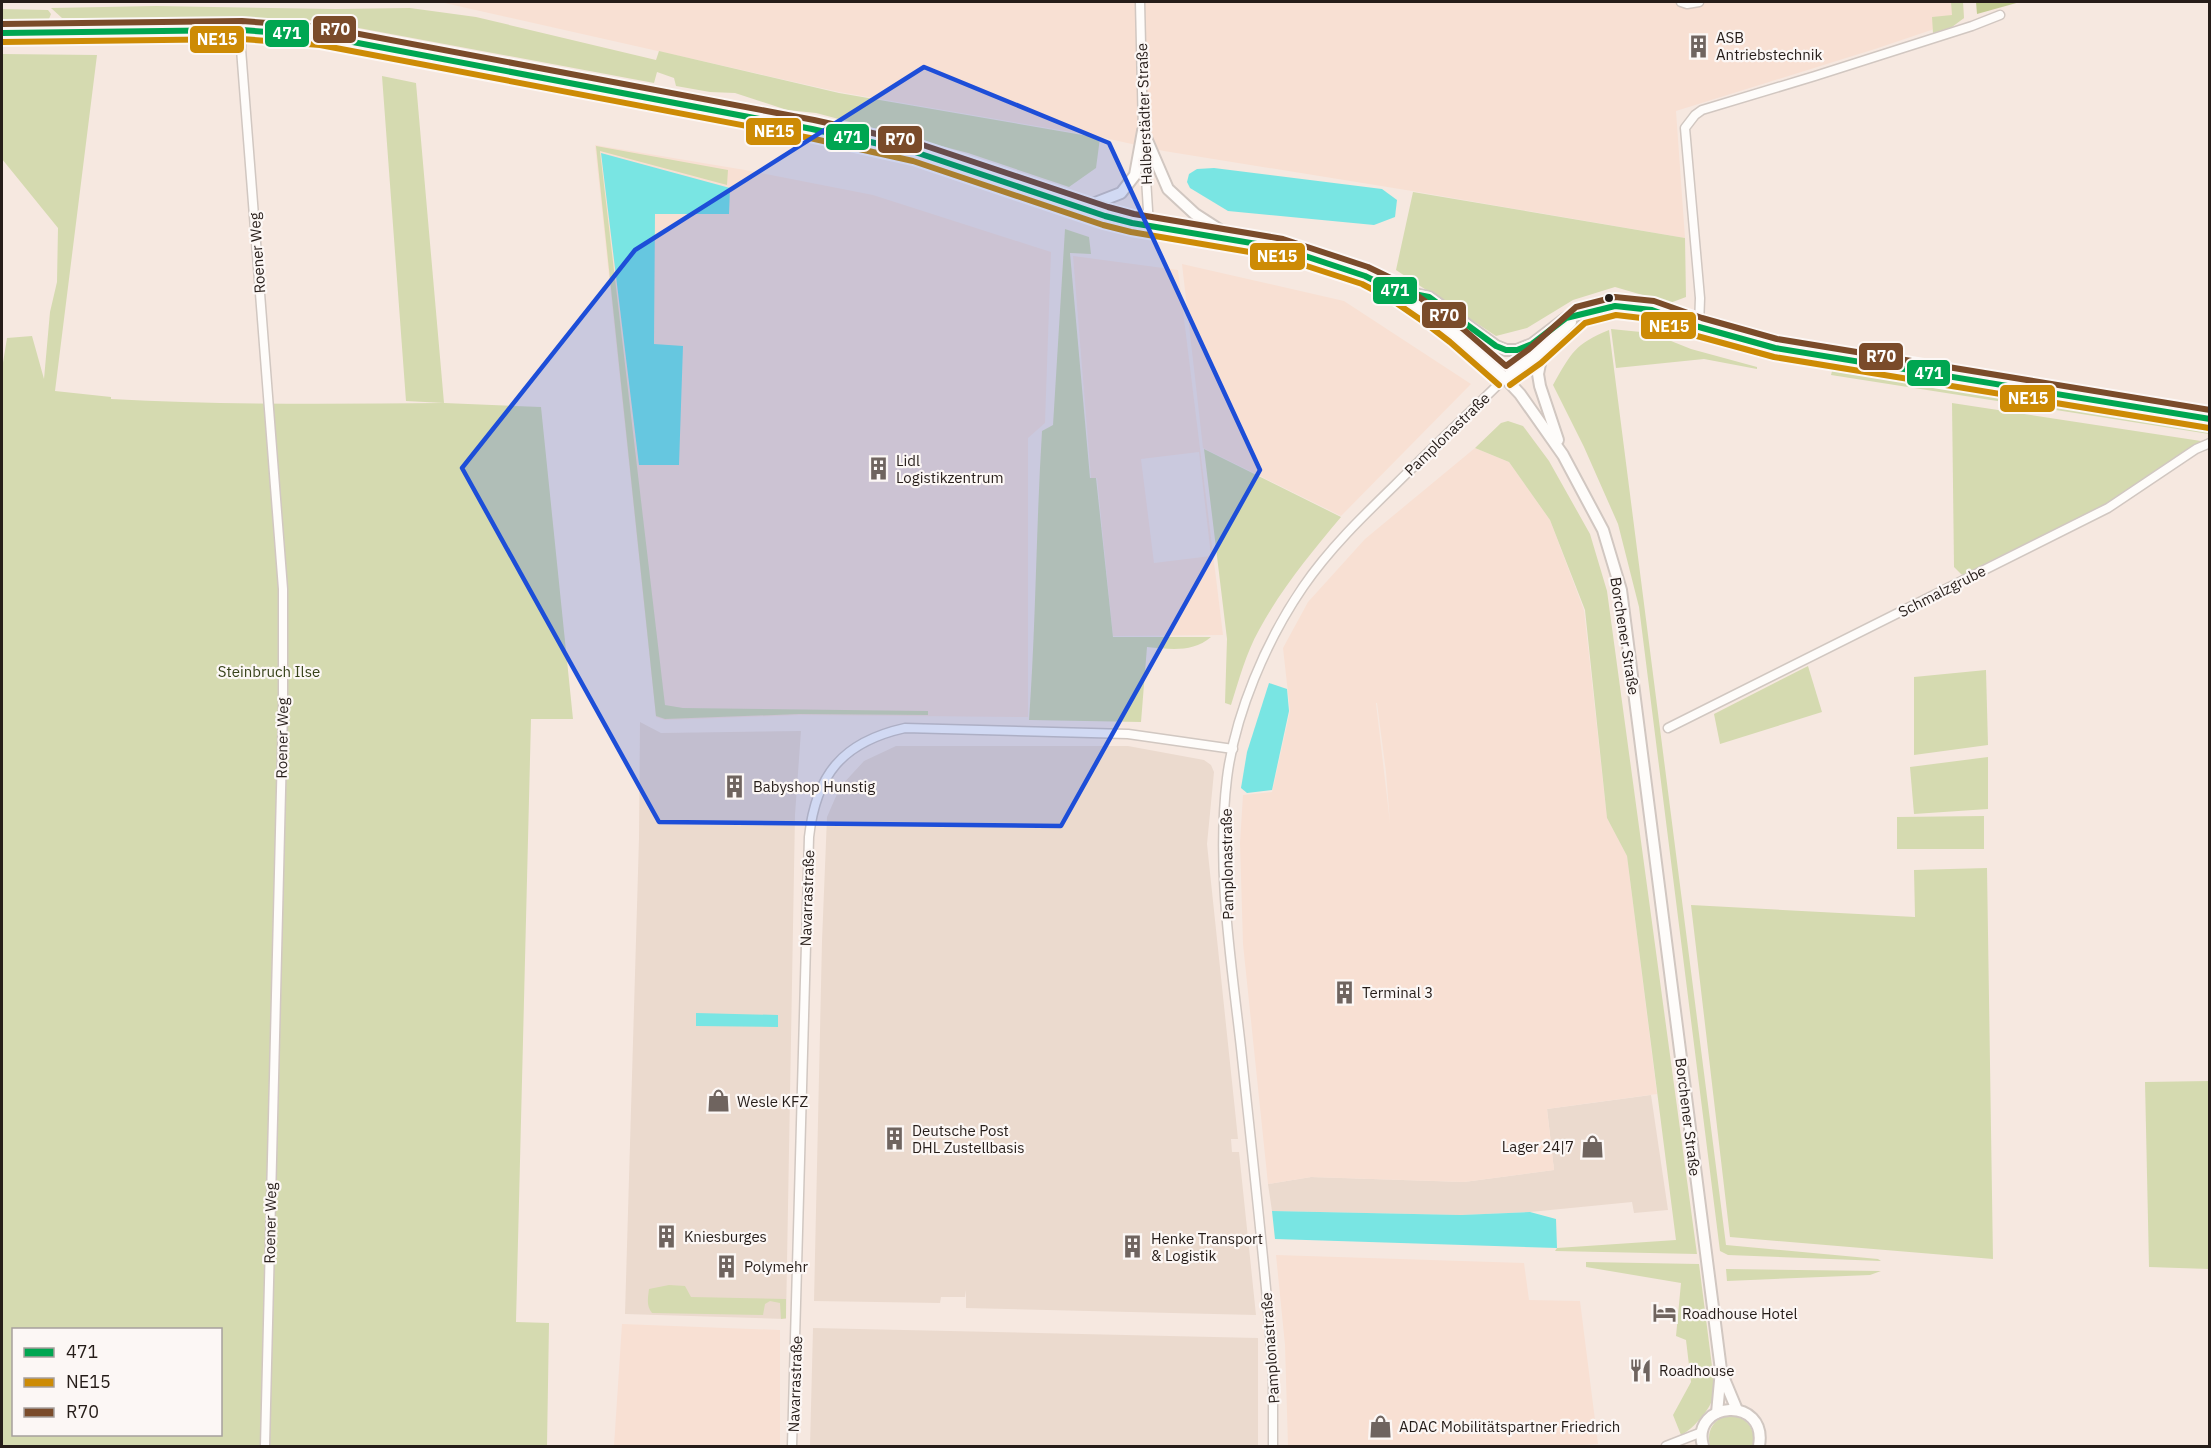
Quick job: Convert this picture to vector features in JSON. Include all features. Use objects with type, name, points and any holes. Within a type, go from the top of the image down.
[{"type":"main road","name":"Borchener Straße","points":[[2,33],[242,30],[321,36],[812,129],[915,152],[1114,219],[1281,248],[1365,276],[1394,290],[1456,335],[1520,394],[1563,455],[1603,530],[1621,590],[1721,1370],[1717,1413]]},
{"type":"main road","points":[[1080,208],[1121,193],[1134,175],[1143,131]]},
{"type":"main road","points":[[1143,131],[1168,189],[1195,214],[1235,240]]},
{"type":"main road","points":[[1394,290],[1430,297],[1496,346],[1506,350],[1517,350],[1532,344],[1566,318],[1616,306],[1652,310],[1699,327],[1775,348],[2210,419]]},
{"type":"main road","points":[[1505,378],[1581,315]]},
{"type":"main road","points":[[1543,348],[1538,374],[1540,387],[1563,455]]},
{"type":"main road","name":"Borchener Straße","points":[[1721,1370],[1737,1410]]},
{"type":"main road","points":[[1702,1446],[1702,1432],[1705,1424],[1723,1410],[1737,1410],[1753,1419],[1758,1426],[1759,1446]]},
{"type":"street","name":"Halberstädter Straße","points":[[1140,2],[1143,131],[1149,226]]},
{"type":"street","points":[[1681,2],[1688,4],[1699,2]]},
{"type":"street","points":[[1699,327],[1700,298],[1685,128],[1695,115],[1702,110],[1972,26],[2000,15]]},
{"type":"street","name":"Roener Weg","points":[[242,30],[241,49],[283,589],[283,709],[264,1446]]},
{"type":"street","name":"Pamplonastraße","points":[[1273,1446],[1273,1371],[1267,1295],[1225,899],[1224,825],[1227,778],[1233,749],[1261,664],[1273,637],[1303,587],[1338,541],[1505,378]]},
{"type":"street","name":"Schmalzgrube","points":[[1668,728],[2108,508],[2196,449],[2210,443]]},
{"type":"street","name":"Navarrastraße","points":[[792,1446],[809,837],[812,811],[825,778],[839,761],[863,743],[888,732],[905,728],[1128,734],[1233,749]]},
{"type":"street","points":[[1666,1446],[1702,1432]]},
{"type":"highlighted area","points":[[924,67],[1109,143],[1260,470],[1061,826],[659,822],[462,468],[635,250]]},
{"type":"shaded area","points":[[440,2],[1963,2],[1964,19],[1676,111],[1685,238],[1164,151],[1100,137],[839,92]]},
{"type":"shaded area","points":[[595,145],[745,170],[873,195],[1051,252],[1045,423],[1028,438],[1028,717],[800,715],[665,720],[656,717]]},
{"type":"shaded area","points":[[1073,256],[1178,270],[1223,635],[1113,636],[1097,478],[1091,478]],"holes":[[[1199,452],[1211,556],[1154,563],[1141,459]]]},
{"type":"shaded area","points":[[1182,264],[1344,301],[1471,384],[1341,516],[1203,448]]},
{"type":"shaded area","points":[[1475,448],[1509,462],[1550,520],[1584,610],[1607,818],[1627,856],[1657,1094],[1547,1109],[1554,1170],[1464,1182],[1311,1177],[1268,1184],[1243,944],[1240,843],[1243,795],[1272,792],[1290,711],[1283,648],[1308,602],[1365,539]],"holes":[[[1376,703],[1386,772],[1390,823]]]},
{"type":"shaded area","points":[[640,722],[661,733],[801,731],[795,815],[786,1319],[625,1314],[639,838]]},
{"type":"shaded area","points":[[896,746],[1128,746],[1204,760],[1211,765],[1214,772],[1207,844],[1238,1139],[1231,1139],[1232,1152],[1239,1152],[1256,1315],[966,1308],[966,1290],[965,1297],[941,1297],[940,1303],[814,1301],[827,817],[840,787],[864,761]]},
{"type":"shaded area","points":[[1651,1095],[1668,1210],[1634,1213],[1632,1202],[1530,1212],[1461,1215],[1272,1211],[1268,1184],[1311,1177],[1464,1182],[1554,1170],[1547,1109]]},
{"type":"shaded area","points":[[1276,1255],[1524,1263],[1529,1300],[1580,1301],[1598,1444],[1568,1446],[1288,1446],[1285,1345]]},
{"type":"shaded area","points":[[622,1324],[780,1330],[780,1446],[614,1446]]},
{"type":"shaded area","points":[[813,1328],[1258,1338],[1258,1446],[810,1446]]},
{"type":"green space","points":[[1951,2],[1963,2],[1964,18],[1952,27],[1933,33],[1932,17],[1952,15]]},
{"type":"green space","points":[[1976,2],[2020,2],[1977,14]]},
{"type":"green space","points":[[156,6],[410,8],[476,17],[656,60],[659,51],[839,93],[1100,138],[1096,168],[1069,187],[968,153],[816,113],[787,110],[735,93],[710,92],[676,86],[674,78],[657,72],[654,83],[321,21],[274,18],[62,18],[51,8]]},
{"type":"green space","points":[[2,9],[48,10],[51,14],[49,19],[2,19]]},
{"type":"green space","name":"Steinbruch Ilse","points":[[2,54],[97,55],[55,391],[111,397],[111,399],[153,401],[278,404],[444,403],[541,407],[573,719],[531,719],[516,1322],[549,1323],[547,1446],[2,1446],[2,369],[7,338],[32,336],[44,379],[50,312],[57,282],[58,228],[2,159]]},
{"type":"green space","points":[[382,76],[416,83],[444,403],[406,401]]},
{"type":"green space","points":[[596,146],[728,170],[727,185],[600,151],[665,705],[683,708],[928,711],[928,715],[799,714],[665,719],[656,716]]},
{"type":"green space","points":[[1413,192],[1685,238],[1686,297],[1670,303],[1615,287],[1573,300],[1527,328],[1496,336],[1396,270]]},
{"type":"green space","points":[[1065,229],[1089,237],[1091,254],[1070,253],[1090,478],[1096,478],[1113,637],[1211,637],[1188,648],[1147,647],[1141,722],[1029,720],[1042,431],[1053,425]]},
{"type":"green space","points":[[1611,329],[1651,333],[1691,349],[1757,367],[1757,369],[1704,359],[1616,368]]},
{"type":"green space","points":[[1609,330],[1726,1245],[1881,1261],[1728,1255],[1720,1251],[1639,607],[1618,524],[1584,447],[1553,385],[1581,345]]},
{"type":"green space","points":[[1832,371],[2209,431],[2209,434],[1831,375]]},
{"type":"green space","points":[[1952,403],[2201,441],[2106,504],[1962,575],[1954,567]]},
{"type":"green space","points":[[1508,421],[1523,426],[1549,461],[1590,534],[1607,591],[1697,1254],[1555,1251],[1557,1248],[1676,1240],[1627,856],[1607,818],[1585,610],[1550,520],[1509,462],[1475,448],[1501,423]]},
{"type":"green space","points":[[1204,449],[1341,517],[1297,572],[1259,630],[1250,648],[1231,705],[1225,703],[1227,639]]},
{"type":"green space","points":[[1808,666],[1822,712],[1720,744],[1714,714]]},
{"type":"green space","points":[[1986,670],[1988,745],[1914,755],[1914,677]]},
{"type":"green space","points":[[1988,757],[1988,809],[1914,814],[1910,767]]},
{"type":"green space","points":[[1984,816],[1984,849],[1897,849],[1897,817]]},
{"type":"green space","points":[[1987,868],[1993,1259],[1730,1237],[1691,905],[1915,917],[1914,870]]},
{"type":"green space","points":[[2209,1081],[2209,1269],[2149,1267],[2145,1082]]},
{"type":"green space","points":[[1586,1262],[1699,1264],[1714,1393],[1712,1402],[1705,1413],[1681,1435],[1673,1415],[1691,1382],[1686,1340],[1676,1336],[1681,1283],[1586,1267]]},
{"type":"green space","points":[[1726,1269],[1881,1271],[1870,1275],[1727,1281]]},
{"type":"green space","points":[[669,1285],[685,1286],[691,1297],[786,1299],[786,1318],[781,1319],[780,1303],[770,1301],[765,1304],[763,1315],[652,1313],[648,1305],[649,1289]]},
{"type":"green space","points":[[1730,1415],[1741,1418],[1749,1425],[1754,1440],[1753,1446],[1710,1446],[1709,1435],[1712,1426],[1720,1419]]},
{"type":"water","points":[[601,153],[730,188],[729,214],[655,214],[654,344],[683,346],[679,465],[639,465]]},
{"type":"water","points":[[1214,168],[1382,189],[1397,200],[1395,217],[1374,225],[1228,211],[1190,188],[1187,182],[1189,174],[1197,169]]},
{"type":"water","points":[[1269,683],[1287,689],[1289,711],[1272,790],[1247,793],[1241,788],[1247,752]]},
{"type":"water","points":[[696,1013],[778,1015],[778,1027],[696,1026]]},
{"type":"water","points":[[1272,1211],[1461,1215],[1530,1212],[1556,1219],[1557,1248],[1275,1239]]},
{"type":"transit line","name":"R70","points":[[2,24],[242,21],[322,27],[814,120],[917,143],[1108,207],[1134,214],[1283,239],[1368,267],[1399,282],[1462,328],[1506,366],[1529,349],[1576,307],[1615,297],[1654,301],[1702,318],[1777,339],[2210,410]]},
{"type":"transit line","name":"471","points":[[2,33],[242,30],[321,36],[812,129],[915,152],[1132,223],[1281,248],[1365,276],[1394,290],[1429,297],[1496,346],[1506,350],[1517,350],[1532,344],[1566,318],[1615,306],[1652,310],[1699,327],[1775,348],[2210,419]]},
{"type":"transit line","name":"NE15","points":[[2,42],[242,39],[320,45],[810,138],[913,161],[1103,225],[1131,232],[1279,257],[1362,284],[1389,298],[1424,322],[1499,385]]},
{"type":"transit line","name":"NE15","points":[[1510,385],[1541,363],[1585,323],[1616,315],[1650,319],[1697,336],[1774,357],[2209,428]]},
{"type":"place","name":"ASB Antriebstechnik","points":[[1698,46]]},
{"type":"place","name":"Lidl Logistikzentrum","points":[[878,469]]},
{"type":"place","name":"Babyshop Hunstig","points":[[735,786]]},
{"type":"place","name":"Terminal 3","points":[[1344,992]]},
{"type":"place","name":"Wesle KFZ","points":[[719,1101]]},
{"type":"place","name":"Deutsche Post DHL Zustellbasis","points":[[894,1139]]},
{"type":"place","name":"Lager 24|7","points":[[1592,1146]]},
{"type":"place","name":"Kniesburges","points":[[666,1236]]},
{"type":"place","name":"Henke Transport & Logistik","points":[[1133,1247]]},
{"type":"place","name":"Polymehr","points":[[726,1266]]},
{"type":"place","name":"Roadhouse Hotel","points":[[1664,1313]]},
{"type":"place","name":"Roadhouse","points":[[1641,1370]]},
{"type":"place","name":"ADAC Mobilitätspartner Friedrich","points":[[1381,1426]]}]
